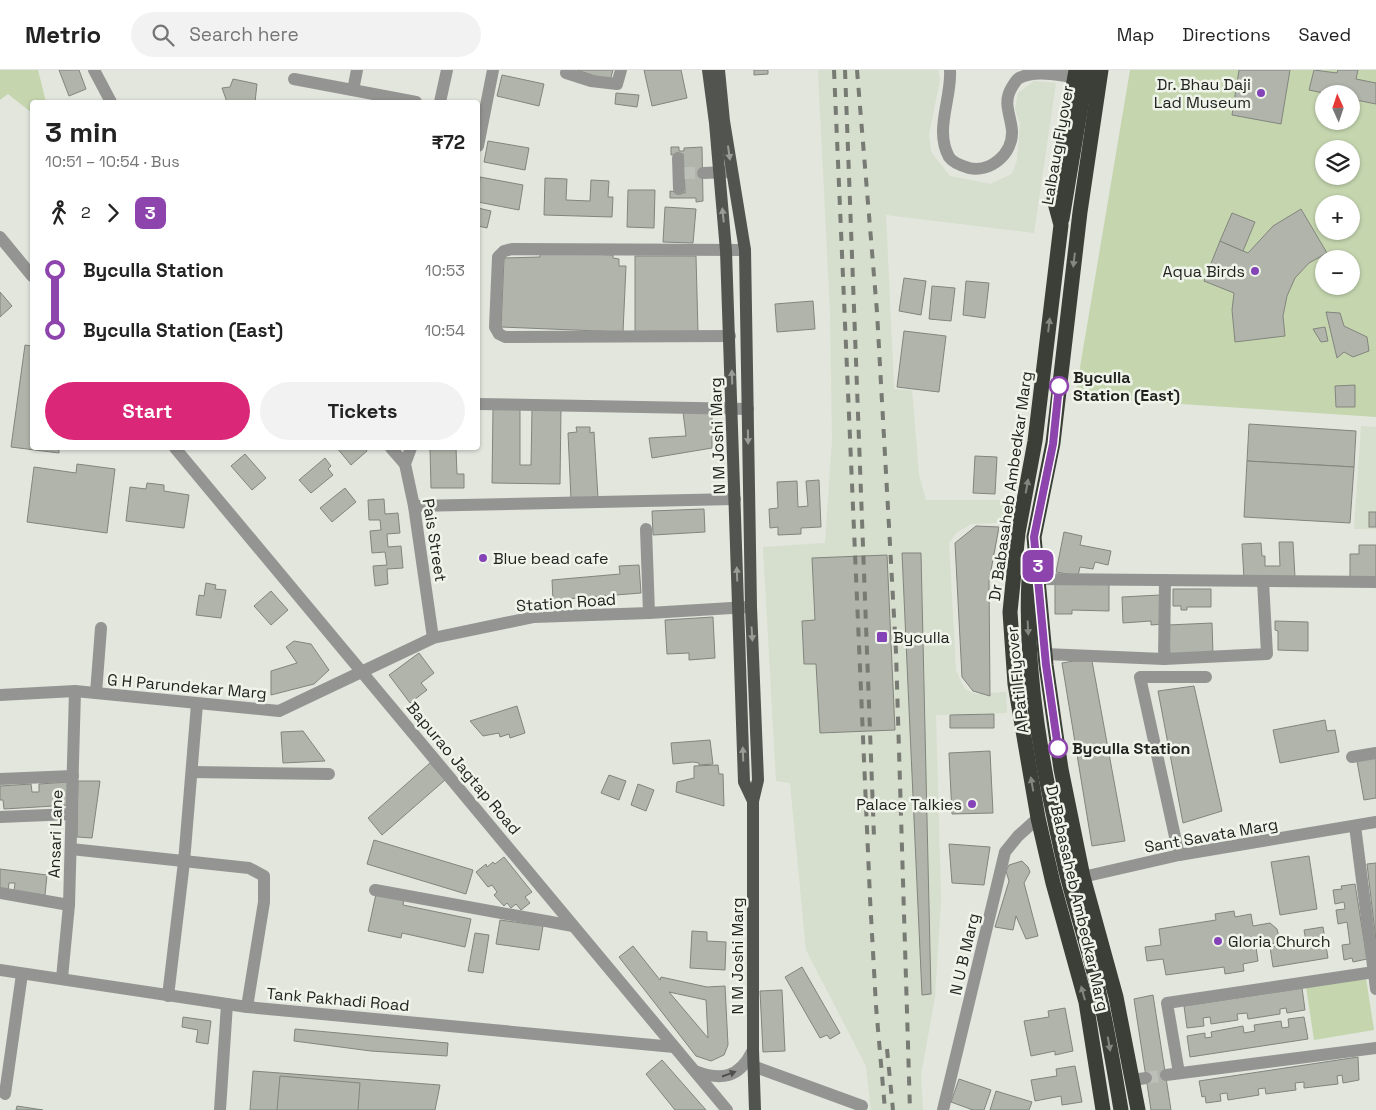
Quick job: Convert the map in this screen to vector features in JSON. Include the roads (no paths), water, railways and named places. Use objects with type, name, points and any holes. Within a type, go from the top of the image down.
[{"type":"highway","name":"Lalbaug Flyover","points":[[1034,537],[1053,444],[1080,212],[1101,70]]},
{"type":"highway","points":[[1080,212],[1092,194],[1112,70]]},
{"type":"highway","name":"Lalbaug Flyover","points":[[1061,225],[1079,72]]},
{"type":"highway","name":"Dr Babasaheb Ambedkar Marg","points":[[1079,72],[1054,199],[1061,225],[1035,441],[1018,534],[1010,612],[1016,684],[1038,818],[1053,883],[1086,1002],[1103,1110]]},
{"type":"highway","name":"A Patil Flyover","points":[[1034,537],[1034,579],[1027,618],[1031,670],[1046,772],[1066,870],[1101,1001],[1122,1110]]},
{"type":"highway","points":[[1034,579],[1061,769],[1083,877],[1140,1079],[1138,1110]]},
{"type":"main road","name":"N M Joshi Marg","points":[[708,70],[715,123],[744,250],[748,408],[744,607],[744,782],[753,801],[753,1066],[755,1110]]},
{"type":"main road","name":"N M Joshi Marg","points":[[719,70],[725,172],[735,499],[744,607]]},
{"type":"main road","points":[[729,308],[745,308]]},
{"type":"street","points":[[94,70],[110,100]]},
{"type":"street","points":[[353,90],[358,70]]},
{"type":"street","points":[[440,100],[447,70]]},
{"type":"street","points":[[481,116],[493,70]]},
{"type":"street","points":[[567,70],[566,73],[591,81],[617,84],[621,70]]},
{"type":"street","points":[[950,70],[943,129],[945,143],[950,158],[962,166],[978,170],[994,165],[1008,148],[1012,132],[1006,110],[1007,94],[1018,79],[1037,72],[1079,72]]},
{"type":"street","points":[[294,79],[406,100]]},
{"type":"street","points":[[678,158],[681,173],[679,189]]},
{"type":"street","points":[[703,173],[725,172]]},
{"type":"street","points":[[0,237],[30,274]]},
{"type":"street","points":[[730,336],[505,337],[499,334],[495,327],[498,257],[504,251],[512,249],[744,250]]},
{"type":"street","points":[[480,404],[748,408]]},
{"type":"street","name":"Bapurao Jagtap Road","points":[[177,450],[456,782],[573,926],[727,1110]]},
{"type":"street","points":[[393,450],[406,464]]},
{"type":"street","name":"Pais Street","points":[[410,450],[406,464],[433,638]]},
{"type":"street","points":[[414,506],[735,499]]},
{"type":"street","points":[[646,529],[649,614]]},
{"type":"street","points":[[1034,579],[1376,582]]},
{"type":"street","points":[[1164,659],[1165,580]]},
{"type":"street","points":[[1045,654],[1164,659],[1267,654],[1263,581]]},
{"type":"street","name":"Station Road","points":[[363,672],[433,638],[534,617],[649,614],[744,607]]},
{"type":"street","points":[[96,693],[101,628]]},
{"type":"street","name":"G H Parundekar Marg","points":[[0,695],[75,691],[279,711],[363,672]]},
{"type":"street","points":[[1179,855],[1140,677],[1206,677]]},
{"type":"street","name":"Ansari Lane","points":[[62,978],[69,905],[75,691]]},
{"type":"street","points":[[168,996],[184,862],[197,704]]},
{"type":"street","points":[[1352,757],[1376,753]]},
{"type":"street","points":[[192,772],[329,774]]},
{"type":"street","points":[[0,780],[73,776]]},
{"type":"street","points":[[0,817],[72,814]]},
{"type":"street","name":"N U B Marg","points":[[943,1110],[1005,852],[1018,836],[1038,818]]},
{"type":"street","name":"Sant Savata Marg","points":[[1053,883],[1179,855],[1376,822]]},
{"type":"street","points":[[1355,826],[1376,989]]},
{"type":"street","points":[[71,849],[249,868],[264,876],[264,902],[247,1007]]},
{"type":"street","points":[[376,890],[573,926]]},
{"type":"street","points":[[0,893],[69,905]]},
{"type":"street","name":"Tank Pakhadi Road","points":[[0,970],[247,1007],[674,1047]]},
{"type":"street","points":[[1179,1073],[1167,1003],[1374,972]]},
{"type":"street","points":[[5,1094],[22,974]]},
{"type":"street","points":[[220,1110],[227,1004]]},
{"type":"street","points":[[1166,1075],[1376,1048]]},
{"type":"street","points":[[695,1071],[710,1077],[724,1077],[735,1073],[746,1064],[753,1050]]},
{"type":"street","points":[[753,1066],[862,1106]]},
{"type":"tunnel","points":[[683,173],[703,173]]},
{"type":"tunnel","points":[[1146,1078],[1166,1075]]},
{"type":"railway","points":[[834,70],[870,898],[876,1006],[885,1110]]},
{"type":"railway","points":[[845,70],[874,837]]},
{"type":"railway","points":[[857,70],[877,312],[896,652],[910,1110]]},
{"type":"railway","points":[[887,1049],[893,1110]]},
{"type":"place","name":"Dr. Bhau Daji Lad Museum","points":[[1261,93]]},
{"type":"place","name":"Aqua Birds","points":[[1255,271]]},
{"type":"place","name":"Byculla Station (East)","points":[[1059,386]]},
{"type":"place","name":"Blue bead cafe","points":[[483,558]]},
{"type":"place","name":"Byculla","points":[[882,637]]},
{"type":"place","name":"Byculla Station","points":[[1058,748]]},
{"type":"place","name":"Palace Talkies","points":[[972,804]]},
{"type":"place","name":"Gloria Church","points":[[1218,941]]}]
